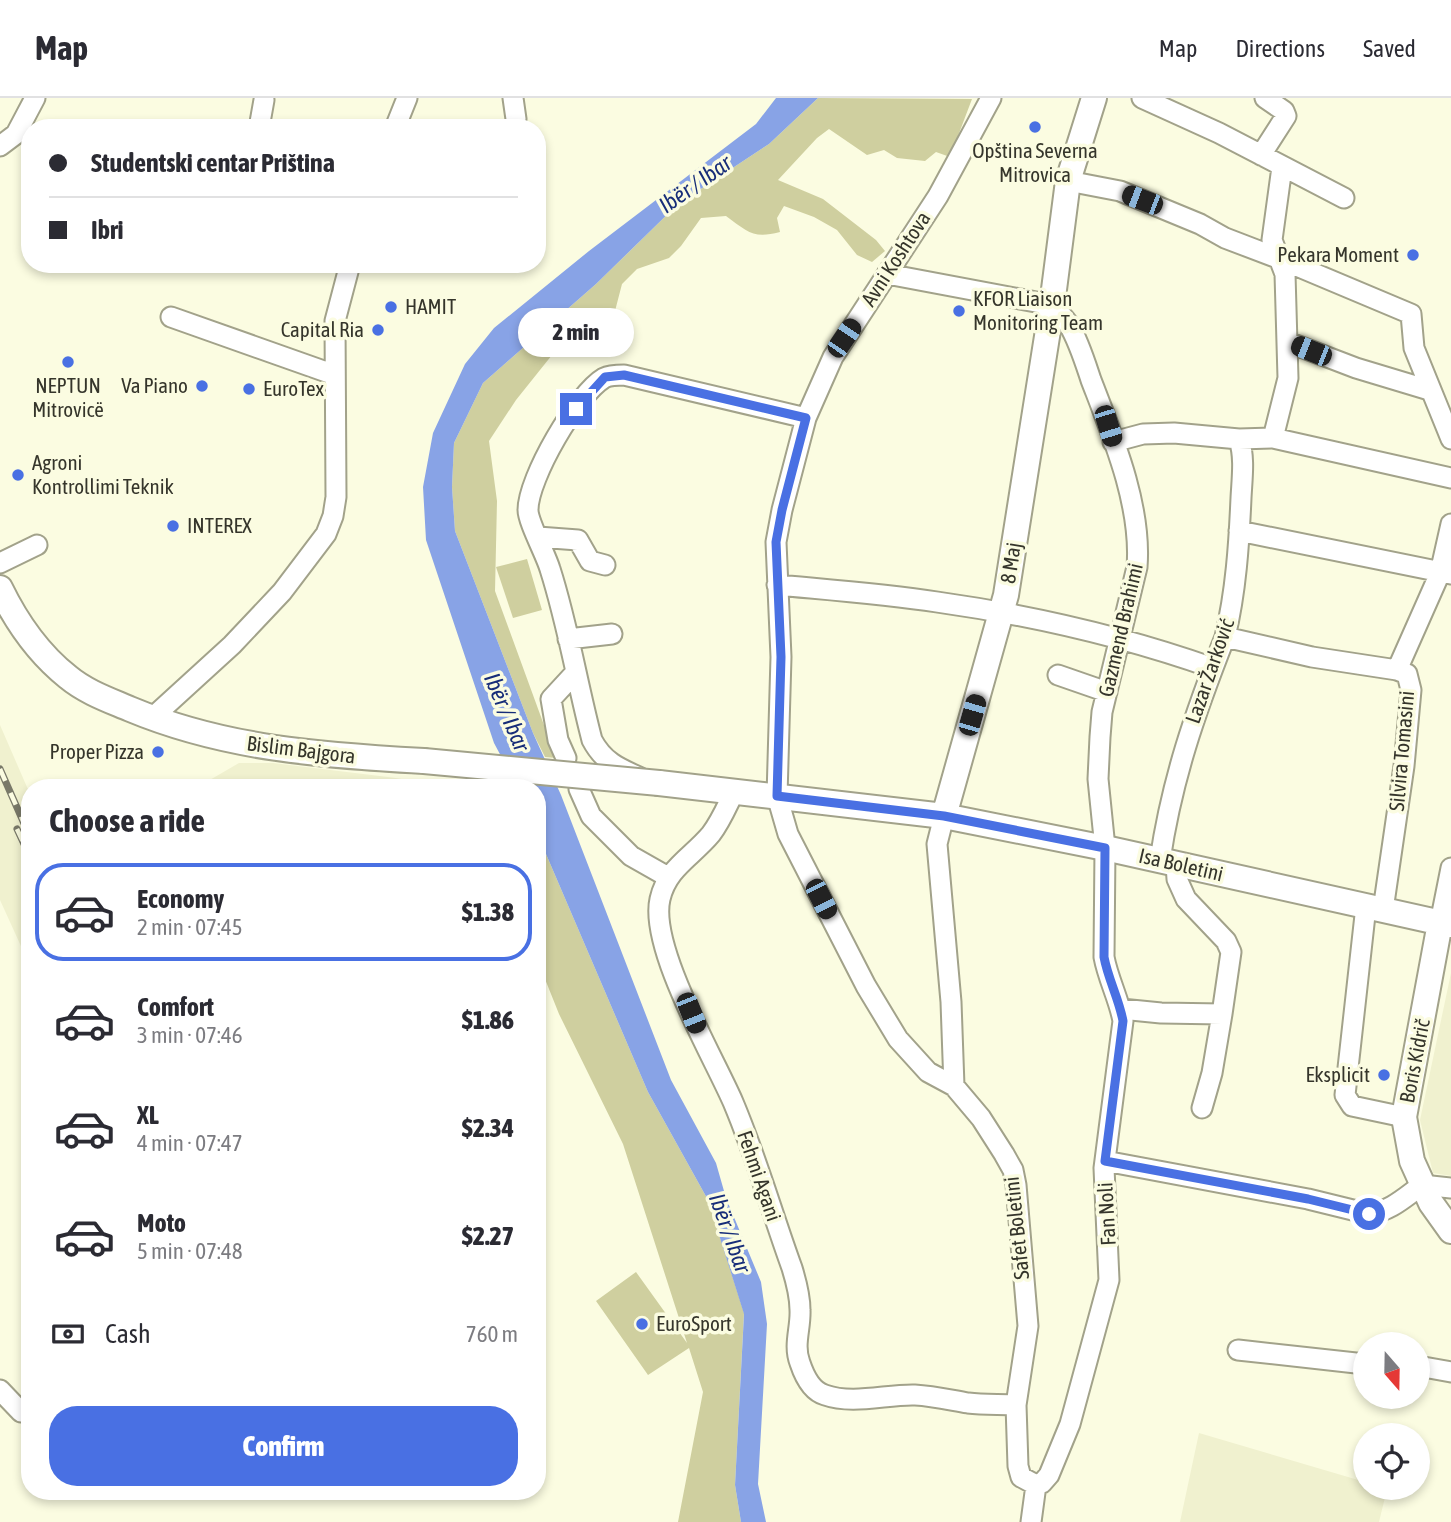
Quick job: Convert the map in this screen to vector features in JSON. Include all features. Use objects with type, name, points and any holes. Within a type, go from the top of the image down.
[{"type":"main road","name":"8 Maj","points":[[944,816],[1006,595],[1052,305],[1068,181],[1094,98]]},
{"type":"main road","name":"Bislim Bajgora","points":[[0,588],[23,629],[68,678],[96,694],[152,718],[220,739],[276,750],[659,783]]},
{"type":"main road","name":"Isa Boletini","points":[[659,783],[944,816],[1105,848],[1445,924]]},
{"type":"main road","name":"Boris Kidrič","points":[[1445,924],[1404,1117],[1412,1161],[1422,1185],[1451,1231]]},
{"type":"street","points":[[24,119],[34,98]]},
{"type":"street","points":[[399,119],[407,98]]},
{"type":"street","points":[[513,98],[516,119]]},
{"type":"street","name":"Avni Koshtova","points":[[777,796],[781,657],[776,542],[806,418],[833,357],[938,196],[991,98]]},
{"type":"street","points":[[1142,98],[1344,198]]},
{"type":"street","points":[[1261,155],[1286,116],[1284,111],[1265,98]]},
{"type":"street","points":[[261,119],[264,100]]},
{"type":"street","points":[[0,146],[16,134],[21,124]]},
{"type":"street","points":[[1273,438],[1286,392],[1288,342],[1285,274],[1272,240],[1282,167]]},
{"type":"street","points":[[1068,181],[1120,191],[1200,224],[1225,239],[1411,314],[1413,348],[1451,439]]},
{"type":"street","points":[[152,718],[255,622],[307,561],[326,534],[336,497],[335,321],[348,273]]},
{"type":"street","points":[[887,274],[1052,305]]},
{"type":"street","name":"Gazmend Brahimi","points":[[1052,305],[1069,324],[1077,342],[1130,494],[1139,545],[1137,567],[1107,692],[1100,737],[1098,779],[1105,848]]},
{"type":"street","points":[[171,317],[335,375]]},
{"type":"street","points":[[1288,342],[1356,368],[1429,390]]},
{"type":"street","points":[[659,783],[618,768],[599,753],[592,740],[551,571],[528,509],[544,460],[570,417],[605,377],[624,375],[806,418]]},
{"type":"street","points":[[1113,442],[1143,434],[1174,433],[1239,439],[1273,438],[1451,478]]},
{"type":"street","name":"Lazar Žarković","points":[[1168,862],[1167,810],[1181,758],[1225,637],[1233,595],[1242,457],[1239,439]]},
{"type":"street","name":"Silvira Tomasini","points":[[1375,908],[1404,766],[1411,690],[1407,674],[1397,670],[1446,574],[1451,524]]},
{"type":"street","points":[[1239,531],[1446,574]]},
{"type":"street","points":[[538,537],[578,540],[590,561],[605,565]]},
{"type":"street","points":[[0,563],[37,545]]},
{"type":"street","points":[[777,584],[937,602],[1000,613],[1154,647],[1213,668]]},
{"type":"street","points":[[568,639],[612,634]]},
{"type":"street","points":[[1225,637],[1312,657],[1397,670]]},
{"type":"street","points":[[566,758],[558,740],[551,699],[575,673]]},
{"type":"street","points":[[1058,676],[1107,692]]},
{"type":"street","points":[[579,789],[591,816],[631,856],[668,877]]},
{"type":"street","name":"Fehmi Agani","points":[[734,792],[712,833],[668,877],[659,901],[659,924],[664,947],[699,1033],[733,1102],[797,1283],[800,1310],[797,1354],[807,1379],[815,1390],[844,1399],[914,1395],[969,1403],[1016,1405]]},
{"type":"street","name":"Safet Boletini","points":[[777,796],[788,834],[866,986],[898,1039],[921,1066],[954,1086],[981,1118],[1004,1154],[1016,1185],[1028,1326],[1016,1405],[1018,1466],[1021,1477],[1036,1485]]},
{"type":"street","points":[[944,816],[937,844],[951,1002],[954,1086]]},
{"type":"street","name":"Fan Noli","points":[[1036,1485],[1049,1475],[1070,1424],[1109,1280],[1105,1161],[1123,1021],[1104,957],[1105,848]]},
{"type":"street","points":[[1168,862],[1186,899],[1226,941],[1231,951],[1212,1073],[1202,1108]]},
{"type":"street","points":[[1445,924],[1451,868]]},
{"type":"street","points":[[1375,908],[1345,1095],[1352,1106],[1404,1117]]},
{"type":"street","points":[[1121,1009],[1222,1014]]},
{"type":"street","points":[[1105,1161],[1308,1199],[1369,1214],[1388,1209],[1422,1185],[1451,1188]]},
{"type":"street","points":[[1238,1350],[1353,1363]]},
{"type":"street","points":[[1430,1368],[1451,1372]]},
{"type":"street","points":[[0,1390],[21,1412]]},
{"type":"street","points":[[1031,1522],[1036,1485]]},
{"type":"shaded area","points":[[818,98],[972,99],[950,157],[936,152],[925,161],[897,158],[884,150],[867,155],[829,129],[817,138],[778,180],[823,199],[876,240],[885,251],[872,262],[857,255],[837,230],[814,217],[784,206],[777,218],[780,232],[771,234],[751,233],[726,216],[701,218],[669,258],[637,269],[622,284],[615,311],[594,327],[572,330],[516,400],[489,441],[497,501],[495,591],[556,758],[545,757],[533,733],[455,531],[452,487],[454,443],[483,383],[596,284],[678,204],[769,144]]},
{"type":"shaded area","points":[[527,559],[542,610],[513,618],[496,567]]},
{"type":"shaded area","points":[[0,725],[23,779],[21,779],[21,946],[0,900]]},
{"type":"shaded area","points":[[239,763],[273,763],[402,779],[211,779]]},
{"type":"shaded area","points":[[546,854],[648,1092],[708,1200],[744,1313],[735,1485],[741,1522],[678,1522],[703,1392],[689,1348],[648,1375],[596,1301],[636,1272],[687,1343],[623,1144],[559,1014],[546,982]]},
{"type":"shaded area","points":[[1451,973],[1451,1176],[1433,1173],[1420,1120]]},
{"type":"shaded area","points":[[1199,1433],[1353,1478],[1353,1500],[1384,1500],[1379,1522],[1180,1522]]},
{"type":"water","name":"Ibër / Ibar","points":[[776,98],[818,98],[769,144],[678,204],[596,284],[483,383],[454,443],[452,487],[455,531],[533,733],[561,795],[671,1080],[716,1163],[726,1198],[761,1282],[767,1324],[758,1484],[766,1522],[741,1522],[735,1485],[744,1314],[708,1200],[648,1092],[546,854],[546,779],[513,779],[494,743],[426,540],[423,487],[433,433],[465,364],[494,328],[589,251],[756,124]]},
{"type":"railway","points":[[0,769],[21,817]]},
{"type":"railway","points":[[17,829],[21,838]]},
{"type":"place","name":"Opština Severna Mitrovica","points":[[1035,127]]},
{"type":"place","name":"Pekara Moment","points":[[1413,255]]},
{"type":"place","name":"HAMIT","points":[[391,307]]},
{"type":"place","name":"KFOR Liaison Monitoring Team","points":[[959,311]]},
{"type":"place","name":"Capital Ria","points":[[378,330]]},
{"type":"place","name":"NEPTUN Mitrovicë","points":[[68,362]]},
{"type":"place","name":"Va Piano","points":[[202,386]]},
{"type":"place","name":"EuroTex","points":[[249,389]]},
{"type":"place","name":"Agroni Kontrollimi Teknik","points":[[18,475]]},
{"type":"place","name":"INTEREX","points":[[173,526]]},
{"type":"place","name":"Proper Pizza","points":[[158,752]]},
{"type":"place","name":"Eksplicit","points":[[1384,1075]]},
{"type":"place","name":"EuroSport","points":[[642,1324]]},
{"type":"route","points":[[576,409],[605,377],[624,375],[806,418],[776,542],[781,657],[777,796],[944,816],[1105,848],[1104,957],[1123,1021],[1105,1161],[1308,1199],[1369,1214]]}]
